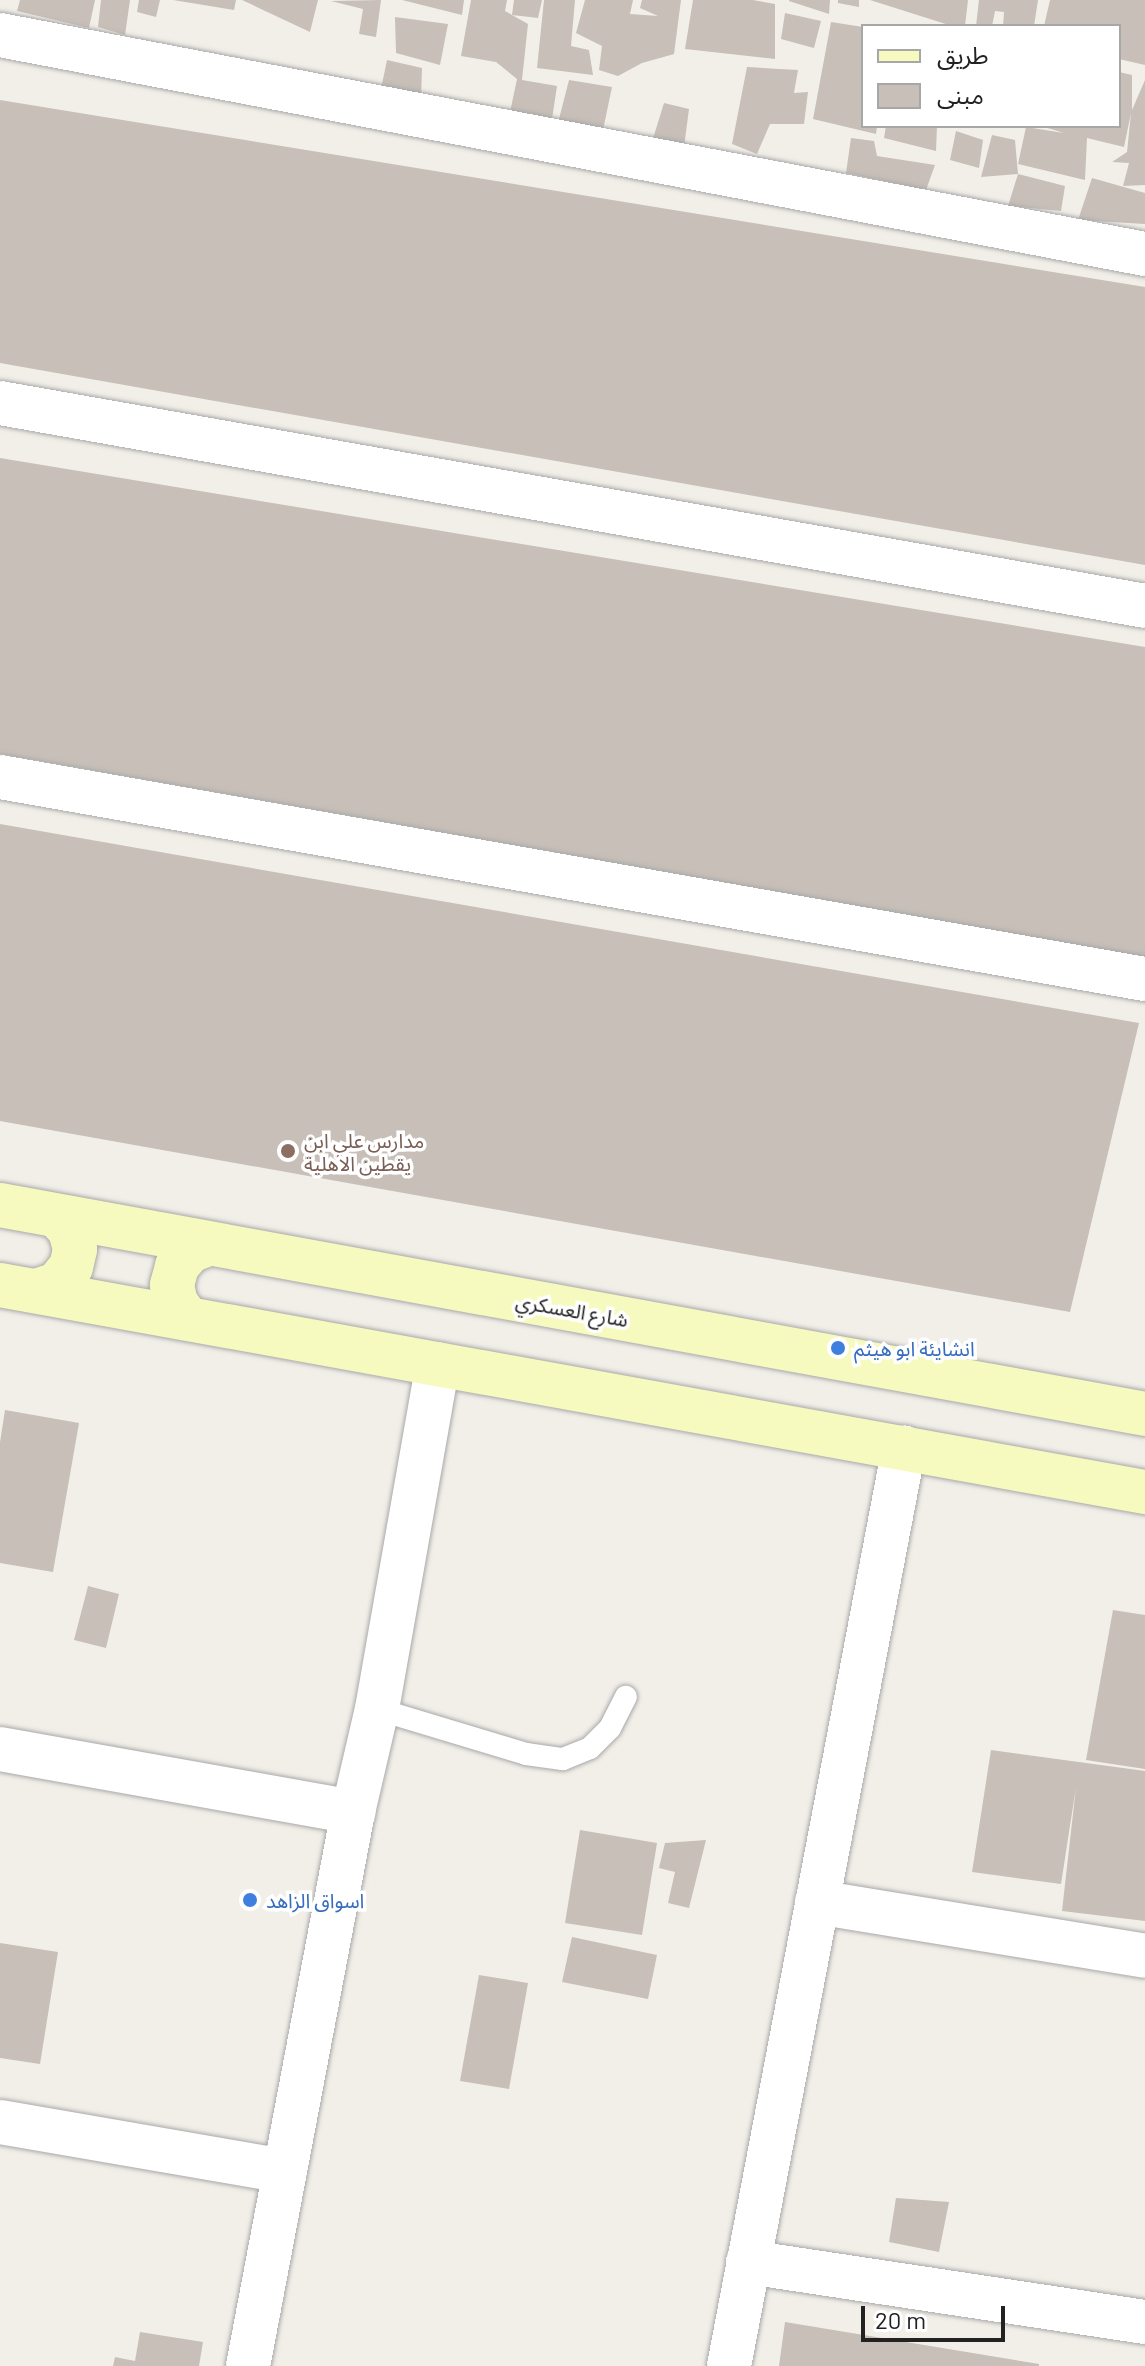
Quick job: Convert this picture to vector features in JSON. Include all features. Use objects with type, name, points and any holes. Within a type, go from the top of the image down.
[{"type":"main road","name":"شارع العسكري","points":[[0,1205],[1145,1414]]},
{"type":"main road","points":[[18,1288],[57,1284],[71,1267],[75,1249],[70,1230],[57,1216]]},
{"type":"main road","points":[[187,1318],[176,1303],[172,1285],[177,1266],[190,1251],[208,1244]]},
{"type":"main road","points":[[18,1288],[1145,1492]]},
{"type":"street","points":[[0,35],[1145,254]]},
{"type":"street","points":[[0,403],[1145,606]]},
{"type":"street","points":[[0,777],[1145,979]]},
{"type":"street","points":[[248,2366],[353,1812],[377,1709],[438,1364]]},
{"type":"street","points":[[729,2366],[904,1448]]},
{"type":"street","points":[[0,1749],[353,1812]]},
{"type":"street","points":[[817,1902],[1145,1956]]},
{"type":"street","points":[[0,2122],[285,2171]]},
{"type":"street","points":[[748,2262],[1145,2322]]},
{"type":"lane","points":[[377,1709],[526,1754],[563,1759],[590,1748],[610,1728],[626,1697]]},
{"type":"building","points":[[20,0],[95,0],[89,28],[17,11]]},
{"type":"building","points":[[101,0],[130,0],[125,35],[98,27]]},
{"type":"building","points":[[139,0],[160,0],[156,17],[137,12]]},
{"type":"building","points":[[173,0],[236,0],[234,10]]},
{"type":"building","points":[[242,0],[318,0],[310,32]]},
{"type":"building","points":[[381,0],[376,37],[359,34],[363,9],[331,1]]},
{"type":"building","points":[[402,0],[464,0],[462,15]]},
{"type":"building","points":[[471,0],[507,0],[505,11],[528,24],[522,80],[557,86],[552,119],[509,117],[517,79],[496,62],[461,56]]},
{"type":"building","points":[[514,0],[542,0],[538,18],[512,15]]},
{"type":"building","points":[[544,0],[575,0],[571,46],[589,50],[593,75],[537,68]]},
{"type":"building","points":[[585,0],[633,0],[630,14],[658,16],[640,8],[642,0],[681,0],[674,54],[642,63],[618,76],[599,70],[602,46],[576,33]]},
{"type":"building","points":[[693,0],[753,0],[775,4],[775,59],[685,49]]},
{"type":"building","points":[[830,0],[829,14],[789,1]]},
{"type":"building","points":[[838,0],[859,0],[859,7],[838,3]]},
{"type":"building","points":[[870,0],[968,0],[965,24],[946,24]]},
{"type":"building","points":[[979,0],[1038,0],[1034,24],[1003,24],[1004,12],[995,11],[992,24],[976,24]]},
{"type":"building","points":[[1050,0],[1145,0],[1145,65],[1121,59],[1121,24],[1044,24]]},
{"type":"building","points":[[785,13],[821,21],[814,48],[781,39]]},
{"type":"building","points":[[395,17],[448,24],[440,65],[396,53]]},
{"type":"building","points":[[831,22],[861,27],[861,128],[877,128],[876,134],[813,119]]},
{"type":"building","points":[[387,60],[422,68],[421,99],[381,89]]},
{"type":"building","points":[[747,67],[798,70],[794,93],[808,92],[804,124],[770,124],[757,154],[732,144]]},
{"type":"building","points":[[1121,72],[1132,75],[1132,110],[1145,80],[1145,185],[1123,186],[1129,163],[1112,162],[1127,152],[1131,113],[1124,147],[1087,138],[1085,180],[1018,164],[1026,128],[1064,133],[1048,128],[1121,128]]},
{"type":"building","points":[[569,80],[612,87],[603,130],[558,123]]},
{"type":"building","points":[[0,100],[1145,287],[1145,565],[0,363]]},
{"type":"building","points":[[664,103],[689,109],[684,147],[651,145]]},
{"type":"building","points":[[886,128],[937,128],[936,151],[884,138]]},
{"type":"building","points":[[956,131],[983,140],[979,168],[950,160]]},
{"type":"building","points":[[992,135],[1015,140],[1018,174],[981,177]]},
{"type":"building","points":[[851,138],[874,141],[877,156],[935,165],[926,190],[846,173]]},
{"type":"building","points":[[1018,174],[1065,186],[1061,211],[1008,206]]},
{"type":"building","points":[[1092,178],[1145,193],[1145,224],[1078,220]]},
{"type":"building","points":[[0,458],[1145,647],[1145,957],[0,754]]},
{"type":"building","points":[[0,824],[1139,1023],[1070,1312],[0,1121]]},
{"type":"building","points":[[5,1410],[79,1423],[53,1572],[0,1563],[0,1442]]},
{"type":"building","points":[[88,1586],[119,1594],[106,1648],[74,1640]]},
{"type":"building","points":[[1113,1610],[1145,1615],[1145,1769],[1086,1760]]},
{"type":"building","points":[[991,1750],[1145,1771],[1145,1921],[1062,1911],[1076,1787],[1061,1884],[972,1872]]},
{"type":"building","points":[[580,1830],[657,1843],[642,1935],[565,1923]]},
{"type":"building","points":[[706,1840],[689,1908],[668,1903],[675,1872],[659,1868],[665,1843]]},
{"type":"building","points":[[572,1937],[657,1955],[648,1999],[562,1982]]},
{"type":"building","points":[[0,1943],[58,1952],[40,2064],[0,2058]]},
{"type":"building","points":[[479,1975],[528,1983],[509,2089],[460,2081]]},
{"type":"building","points":[[896,2198],[949,2202],[939,2252],[889,2242]]},
{"type":"building","points":[[785,2322],[1039,2364],[1039,2366],[779,2366]]},
{"type":"building","points":[[140,2332],[203,2342],[199,2366],[113,2366],[115,2357],[135,2361]]},
{"type":"place","name":"مدارس علي ابن يقطين الاهلية","points":[[288,1151]]},
{"type":"place","name":"انشايئة ابو هيثم","points":[[838,1348]]},
{"type":"place","name":"اسواق الزاهد","points":[[250,1900]]}]
